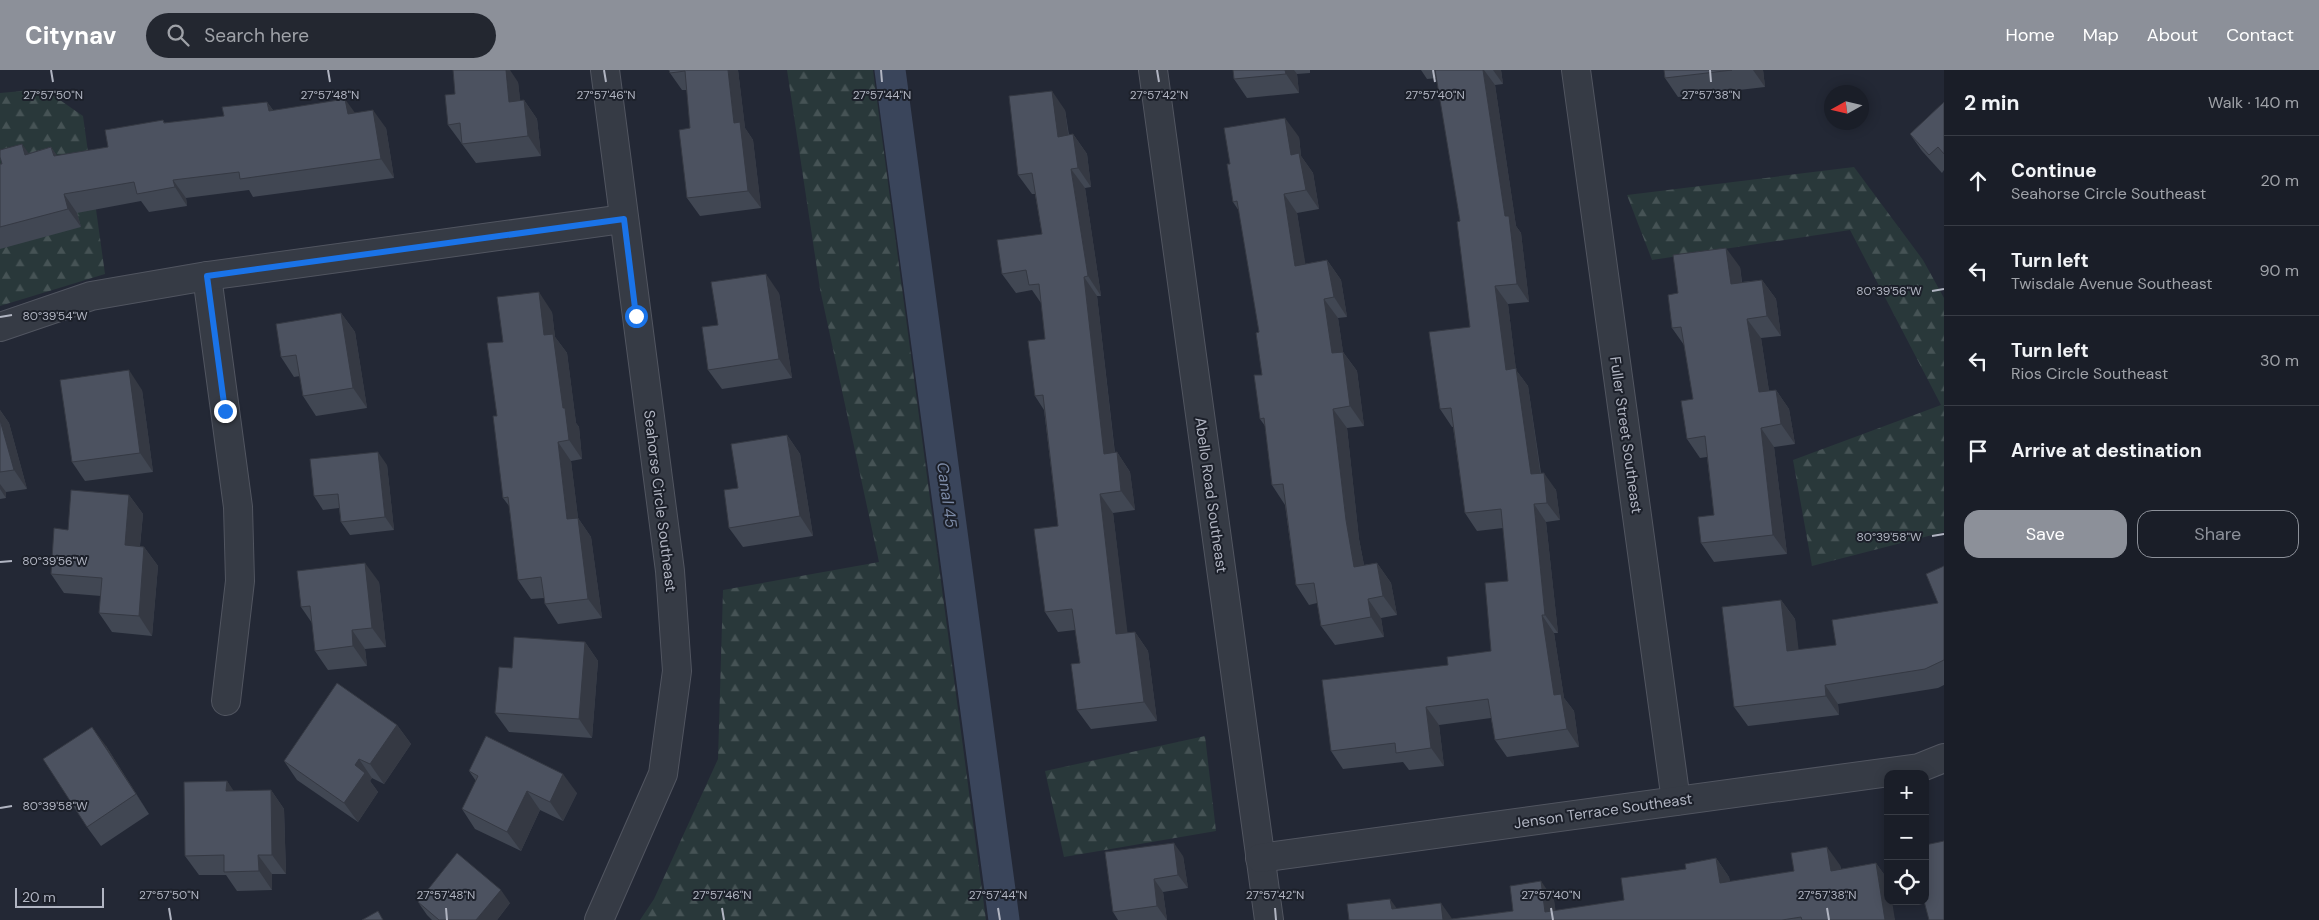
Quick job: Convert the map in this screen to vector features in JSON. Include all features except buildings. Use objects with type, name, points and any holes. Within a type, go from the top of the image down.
[{"type":"street","name":"Seahorse Circle Southeast","points":[[599,920],[663,774],[677,671],[670,571],[605,70]]},
{"type":"street","name":"Abello Road Southeast","points":[[1153,70],[1269,920]]},
{"type":"street","name":"Fuller Street Southeast","points":[[1576,70],[1676,801]]},
{"type":"street","points":[[0,327],[91,296],[207,276],[624,219]]},
{"type":"street","points":[[207,276],[238,507],[240,581],[226,701]]},
{"type":"street","name":"Jenson Terrace Southeast","points":[[1260,858],[1919,768],[1944,758]]},
{"type":"green space","points":[[787,70],[873,70],[986,920],[640,920],[654,899],[718,759],[723,590],[879,562],[820,289]]},
{"type":"green space","points":[[44,89],[83,116],[105,274],[0,306],[0,93]]},
{"type":"green space","points":[[1854,167],[1923,260],[1944,298],[1944,532],[1812,566],[1793,460],[1941,405],[1850,230],[1652,260],[1627,195]]},
{"type":"green space","points":[[1205,736],[1216,831],[1064,857],[1045,771]]},
{"type":"waterway","name":"Canal 45","points":[[890,70],[1004,920]]},
{"type":"route","points":[[225,411],[207,276],[624,219],[636,316]]}]
